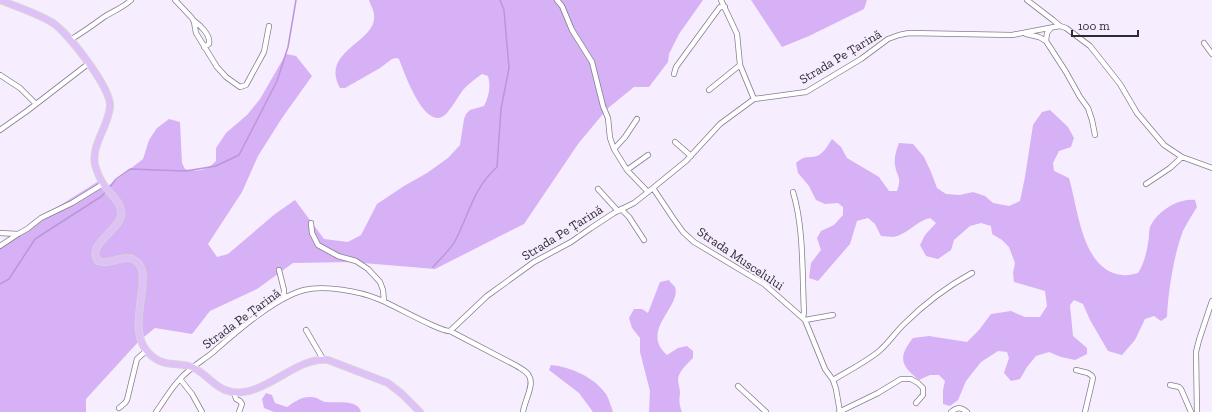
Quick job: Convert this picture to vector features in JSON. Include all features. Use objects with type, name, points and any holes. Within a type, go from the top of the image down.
[{"type":"main road","points":[[0,0],[48,20],[58,27],[70,40],[106,90],[110,104],[106,122],[95,154],[95,165],[106,188],[118,202],[120,207],[120,217],[115,226],[97,247],[95,254],[98,260],[102,262],[111,262],[129,258],[137,261],[140,266],[143,281],[138,327],[141,341],[146,351],[152,357],[161,362],[193,368],[217,387],[234,392],[252,390],[307,363],[323,359],[336,362],[388,383],[402,394],[420,412]]},
{"type":"street","points":[[70,40],[123,7],[131,0]]},
{"type":"street","points":[[175,0],[199,25],[209,39],[209,44],[204,47]]},
{"type":"street","points":[[557,0],[562,6],[572,30],[592,62],[603,106],[608,118],[610,138],[614,149],[627,170],[648,192]]},
{"type":"street","points":[[721,0],[737,34],[740,64],[754,99]]},
{"type":"street","points":[[1027,0],[1060,26],[1066,28],[1090,46],[1120,84],[1137,113],[1164,145],[1182,157],[1212,168]]},
{"type":"street","points":[[674,74],[676,67],[718,9],[725,7]]},
{"type":"street","points":[[193,20],[196,33],[220,72],[237,86],[243,87],[246,85],[262,56],[269,26]]},
{"type":"street","name":"Strada Pe Țarină","points":[[450,331],[487,296],[534,262],[572,242],[591,228],[634,203],[691,156],[720,124],[754,99],[800,93],[812,89],[861,59],[888,39],[899,35],[909,33],[1012,35],[1060,26]]},
{"type":"street","points":[[1046,41],[1047,33],[1051,28]]},
{"type":"street","points":[[1023,33],[1039,37],[1046,41],[1088,108],[1095,135]]},
{"type":"street","points":[[1204,43],[1212,54]]},
{"type":"street","points":[[0,130],[88,64]]},
{"type":"street","points":[[709,90],[740,64]]},
{"type":"street","points":[[0,75],[20,88],[36,104]]},
{"type":"street","points":[[614,149],[625,137],[637,119]]},
{"type":"street","points":[[675,142],[691,156]]},
{"type":"street","points":[[627,170],[648,155]]},
{"type":"street","points":[[1146,184],[1170,168],[1182,157]]},
{"type":"street","points":[[0,246],[41,218],[106,188]]},
{"type":"street","name":"Strada Muscelului","points":[[653,188],[673,218],[694,242],[764,284],[804,319],[825,369],[833,380],[840,412]]},
{"type":"street","points":[[598,189],[629,217],[644,240]]},
{"type":"street","points":[[793,192],[800,223],[804,319],[833,315]]},
{"type":"street","points":[[311,223],[312,233],[318,245],[338,256],[356,261],[368,269],[380,282],[383,290],[384,301]]},
{"type":"street","points":[[0,233],[18,234]]},
{"type":"street","points":[[279,270],[284,290],[284,298]]},
{"type":"street","points":[[833,380],[852,370],[878,352],[902,326],[928,302],[946,288],[972,273]]},
{"type":"street","name":"Strada Pe Țarină","points":[[156,412],[180,379],[244,326],[284,298],[306,290],[322,289],[364,294],[384,301],[440,330],[450,331],[500,356],[527,373],[531,379],[523,412]]},
{"type":"street","points":[[1197,412],[1196,352],[1212,301]]},
{"type":"street","points":[[306,330],[323,359]]},
{"type":"street","points":[[119,408],[127,400],[138,359],[146,351]]},
{"type":"street","points":[[1076,370],[1088,373],[1093,378],[1085,412]]},
{"type":"street","points":[[840,412],[904,378],[911,379],[923,388],[923,395],[916,403]]},
{"type":"street","points":[[180,379],[192,394],[202,412]]},
{"type":"street","points":[[1170,385],[1181,389],[1191,412]]},
{"type":"street","points":[[738,386],[765,412]]},
{"type":"street","points":[[234,392],[236,399],[242,404],[239,412]]},
{"type":"street","points":[[951,412],[962,408],[967,412]]},
{"type":"shaded area","points":[[369,0],[703,0],[679,34],[669,54],[668,62],[649,87],[634,87],[607,109],[578,144],[524,224],[435,269],[351,262],[293,263],[257,289],[210,311],[192,334],[155,328],[139,341],[86,399],[86,412],[0,412],[0,243],[102,179],[107,187],[143,159],[149,140],[157,128],[169,119],[180,122],[182,163],[185,169],[202,170],[209,167],[216,161],[216,148],[226,133],[247,115],[260,99],[286,54],[296,56],[312,76],[282,118],[258,156],[242,192],[208,244],[217,257],[228,254],[275,214],[295,200],[324,239],[348,242],[361,235],[377,204],[427,173],[448,158],[460,145],[466,114],[470,110],[484,106],[486,102],[489,88],[488,76],[482,74],[469,84],[447,113],[439,118],[431,116],[417,100],[399,59],[396,58],[345,88],[340,88],[336,75],[337,65],[343,56],[367,33],[373,24],[374,13]]},
{"type":"shaded area","points":[[751,0],[867,0],[864,9],[809,36],[782,47]]},
{"type":"shaded area","points":[[1050,110],[1068,127],[1074,138],[1071,147],[1059,151],[1053,163],[1054,171],[1069,178],[1079,221],[1090,250],[1098,262],[1109,271],[1124,275],[1138,273],[1145,256],[1151,225],[1159,214],[1176,203],[1195,200],[1197,207],[1183,231],[1174,262],[1167,317],[1161,321],[1154,316],[1145,319],[1135,340],[1122,355],[1108,351],[1090,320],[1083,304],[1074,300],[1070,305],[1073,336],[1087,348],[1087,354],[1075,360],[1061,357],[1049,352],[1036,356],[1020,379],[1011,381],[1004,373],[1009,358],[1007,352],[998,351],[981,362],[966,381],[958,400],[950,406],[943,404],[943,390],[945,381],[939,375],[930,375],[919,380],[908,370],[905,365],[903,356],[913,338],[929,336],[967,342],[979,330],[991,314],[1011,311],[1025,317],[1040,317],[1047,306],[1045,291],[1014,282],[1013,273],[1015,263],[1009,247],[1002,240],[992,234],[991,226],[981,223],[970,226],[954,240],[951,250],[938,259],[926,256],[920,245],[925,235],[936,223],[930,218],[920,222],[903,234],[893,237],[881,236],[875,224],[868,218],[857,221],[850,244],[818,281],[809,278],[811,263],[821,250],[817,238],[821,231],[834,225],[843,215],[843,207],[838,203],[825,204],[816,200],[809,186],[798,173],[796,163],[805,158],[817,156],[822,153],[832,139],[841,147],[847,158],[879,177],[889,191],[897,191],[899,180],[895,157],[899,143],[913,144],[924,157],[937,188],[946,194],[960,195],[973,192],[985,196],[993,203],[1009,206],[1020,201],[1033,125],[1042,112]]},
{"type":"shaded area","points":[[669,280],[675,287],[676,294],[659,328],[657,337],[660,346],[667,355],[678,348],[687,346],[693,351],[693,358],[682,370],[678,379],[680,407],[682,412],[649,412],[650,391],[640,352],[640,338],[632,328],[629,318],[634,309],[642,309],[648,313],[660,282]]},
{"type":"shaded area","points":[[551,365],[566,368],[589,378],[606,394],[613,412],[593,412],[579,393],[549,370]]},
{"type":"shaded area","points":[[266,393],[272,395],[275,403],[287,407],[301,399],[312,397],[325,402],[352,403],[359,408],[361,412],[274,412],[264,408],[262,399]]},
{"type":"waterway","points":[[109,188],[116,179],[130,169],[186,171],[216,166],[239,155],[277,81],[288,47],[296,0]]},
{"type":"waterway","points":[[433,267],[453,244],[482,184],[497,167],[501,109],[509,68],[504,10],[500,0]]},
{"type":"waterway","points":[[0,284],[9,279],[35,239],[102,196],[106,191]]}]
